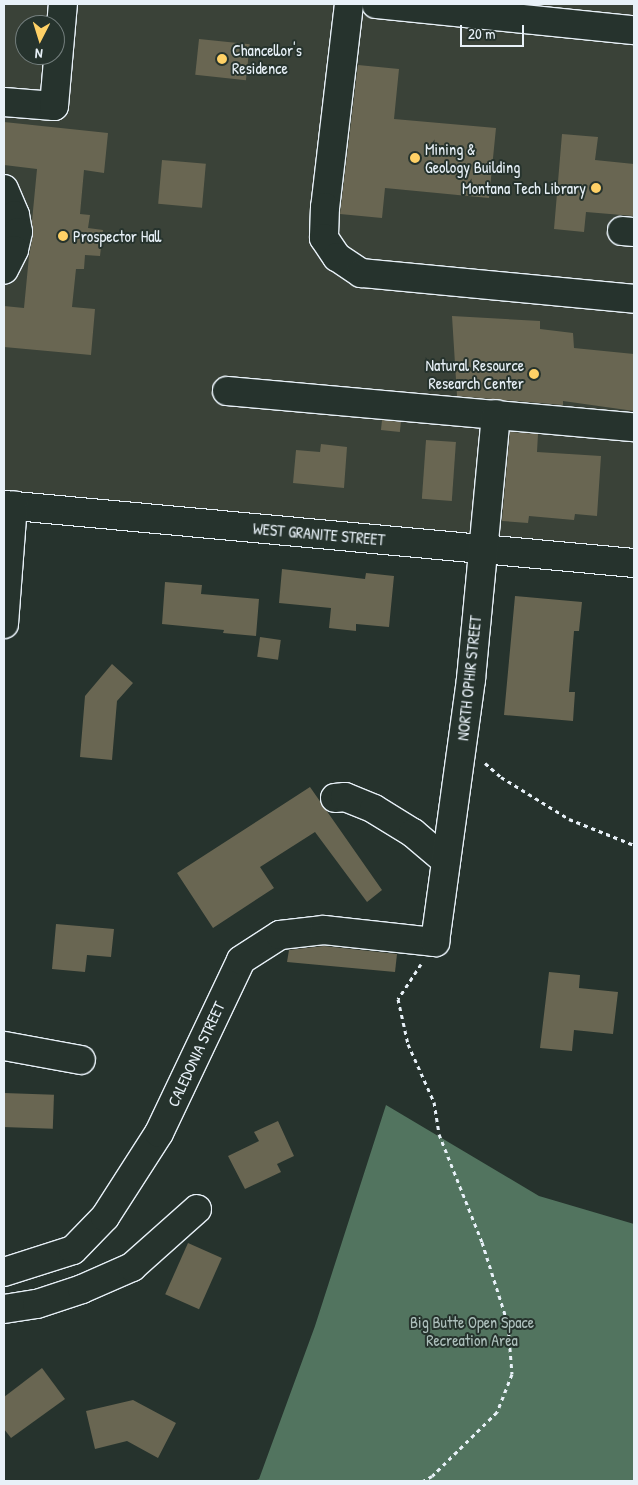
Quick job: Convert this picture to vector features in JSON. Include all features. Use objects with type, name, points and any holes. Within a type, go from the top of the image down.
[{"type":"street","points":[[4,102],[54,106],[64,4]]},
{"type":"street","points":[[349,4],[325,215],[324,238],[337,257],[361,273],[634,299]]},
{"type":"street","points":[[376,4],[509,10],[634,30]]},
{"type":"street","points":[[4,189],[15,215],[18,232],[14,250],[4,270]]},
{"type":"street","points":[[228,390],[634,427]]},
{"type":"street","name":"NORTH OPHIR STREET","points":[[435,942],[470,679],[496,414]]},
{"type":"street","points":[[4,624],[8,505]]},
{"type":"street","name":"WEST GRANITE STREET","points":[[8,505],[634,563]]},
{"type":"street","points":[[335,798],[345,797],[374,809],[413,833],[446,861]]},
{"type":"street","name":"CALEDONIA STREET","points":[[4,1272],[73,1250],[105,1217],[159,1133],[241,960],[280,934],[315,931],[435,942]]},
{"type":"street","points":[[4,1046],[81,1060]]},
{"type":"street","points":[[4,1309],[37,1304],[82,1289],[132,1267],[197,1210]]},
{"type":"path","points":[[462,744],[501,777],[570,820],[634,845]]},
{"type":"path","points":[[423,1481],[432,1476],[498,1412],[512,1374],[508,1324],[482,1242],[439,1134],[434,1102],[408,1044],[398,999],[435,942]]},
{"type":"shaded area","points":[[4,4],[634,4],[634,563],[4,505]]},
{"type":"green space","name":"Big Butte Open Space Recreation Area","points":[[386,1105],[539,1196],[634,1224],[634,1481],[254,1481],[259,1479],[315,1326]]},
{"type":"building","name":"Chancellor's Residence","points":[[199,39],[250,44],[246,80],[195,75]]},
{"type":"building","name":"Mining & Geology Building","points":[[358,65],[399,69],[394,119],[496,128],[489,198],[385,188],[382,218],[340,214]]},
{"type":"building","name":"Prospector Hall","points":[[4,122],[108,133],[104,173],[84,170],[80,214],[90,215],[88,228],[103,230],[100,256],[85,255],[84,269],[76,269],[72,307],[95,309],[91,355],[4,347],[4,306],[24,308],[33,235],[32,221],[37,169],[4,165]]},
{"type":"building","name":"Montana Tech Library","points":[[562,134],[598,137],[595,160],[634,164],[634,216],[586,212],[584,232],[554,229]]},
{"type":"building","points":[[162,160],[206,164],[202,208],[158,204]]},
{"type":"building","name":"Natural Resource Research Center","points":[[452,316],[540,321],[540,329],[573,333],[574,348],[634,354],[634,411],[563,401],[563,405],[457,396]]},
{"type":"building","points":[[382,420],[401,422],[400,432],[381,430]]},
{"type":"building","points":[[510,432],[538,434],[537,452],[601,456],[597,516],[575,514],[574,520],[529,516],[528,523],[502,521]]},
{"type":"building","points":[[426,440],[456,442],[452,501],[422,499]]},
{"type":"building","points":[[321,444],[347,447],[344,488],[293,483],[296,450],[320,452]]},
{"type":"building","points":[[282,569],[365,579],[366,573],[394,576],[389,627],[356,624],[356,631],[329,628],[331,608],[279,603]]},
{"type":"building","points":[[165,582],[202,585],[201,594],[259,599],[256,636],[223,633],[224,630],[162,624]]},
{"type":"building","points":[[515,596],[582,602],[579,631],[574,631],[569,692],[575,692],[573,721],[504,715]]},
{"type":"building","points":[[260,637],[281,640],[278,660],[257,657]]},
{"type":"building","points":[[112,664],[133,683],[117,701],[112,760],[80,757],[85,696]]},
{"type":"building","points":[[310,787],[382,890],[367,902],[315,832],[260,867],[274,888],[213,928],[177,873]]},
{"type":"building","points":[[56,924],[114,929],[111,957],[87,955],[85,972],[52,969]]},
{"type":"building","points":[[324,946],[397,954],[395,972],[287,962],[289,950]]},
{"type":"building","points":[[549,972],[580,975],[579,988],[618,992],[613,1034],[574,1030],[572,1051],[540,1048]]},
{"type":"building","points":[[4,1093],[54,1095],[53,1129],[4,1127]]},
{"type":"building","points":[[278,1121],[294,1156],[277,1164],[281,1172],[245,1189],[228,1156],[259,1141],[254,1132]]},
{"type":"building","points":[[188,1243],[222,1258],[199,1309],[165,1294]]},
{"type":"building","points":[[42,1368],[65,1399],[11,1438],[4,1429],[4,1397]]},
{"type":"building","points":[[133,1400],[176,1423],[158,1458],[127,1441],[95,1449],[86,1411]]},
{"type":"place","name":"Chancellor's Residence","points":[[222,59]]},
{"type":"place","name":"Mining & Geology Building","points":[[415,158]]},
{"type":"place","name":"Montana Tech Library","points":[[596,188]]},
{"type":"place","name":"Prospector Hall","points":[[63,236]]},
{"type":"place","name":"Natural Resource Research Center","points":[[534,374]]}]
